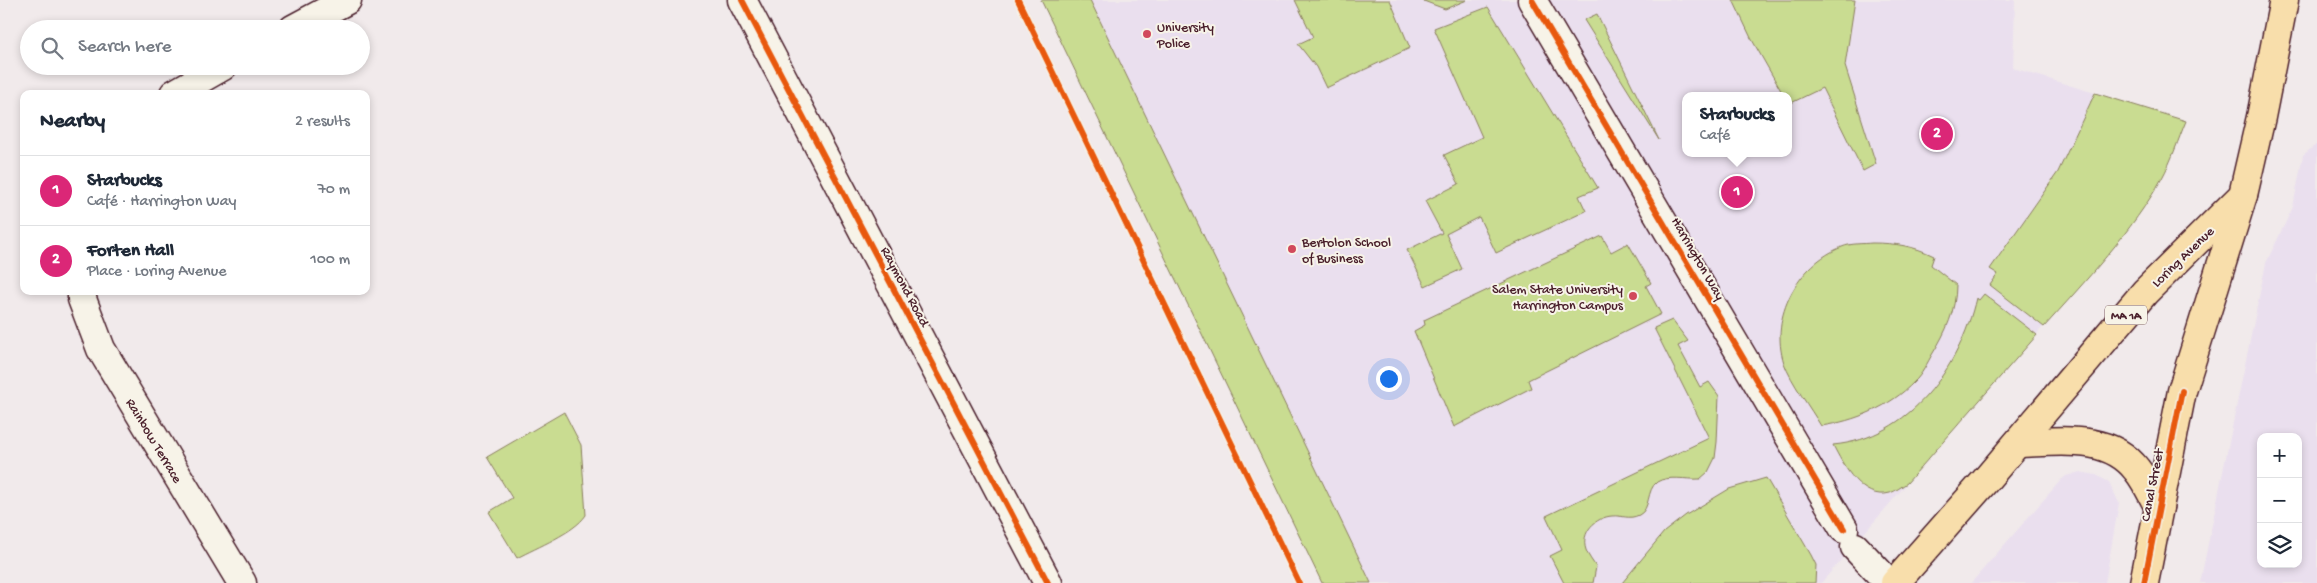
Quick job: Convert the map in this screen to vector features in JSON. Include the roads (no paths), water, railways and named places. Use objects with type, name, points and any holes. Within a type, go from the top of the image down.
[{"type":"main road","points":[[2244,195],[2262,117],[2284,0]]},
{"type":"main road","name":"Loring Avenue","points":[[1895,583],[2018,443],[2145,292],[2244,195]]},
{"type":"main road","name":"Canal Street","points":[[2144,583],[2182,391],[2244,195]]},
{"type":"main road","points":[[2018,443],[2086,442],[2108,448],[2123,457],[2136,469],[2159,506]]},
{"type":"street","points":[[310,20],[347,0]]},
{"type":"street","name":"Raymond Road","points":[[742,0],[1048,583]]},
{"type":"street","name":"Harrington Way","points":[[1532,0],[1849,538],[1889,583]]},
{"type":"street","points":[[181,90],[207,75]]},
{"type":"street","name":"Rainbow Terrace","points":[[82,295],[101,349],[242,583]]},
{"type":"place","name":"University Police","points":[[1147,34]]},
{"type":"place","name":"Forten Hall","points":[[1937,134]]},
{"type":"place","name":"Starbucks","points":[[1737,192]]},
{"type":"place","name":"Bertolon School of Business","points":[[1292,249]]},
{"type":"place","name":"Salem State University Harrington Campus","points":[[1633,296]]}]
